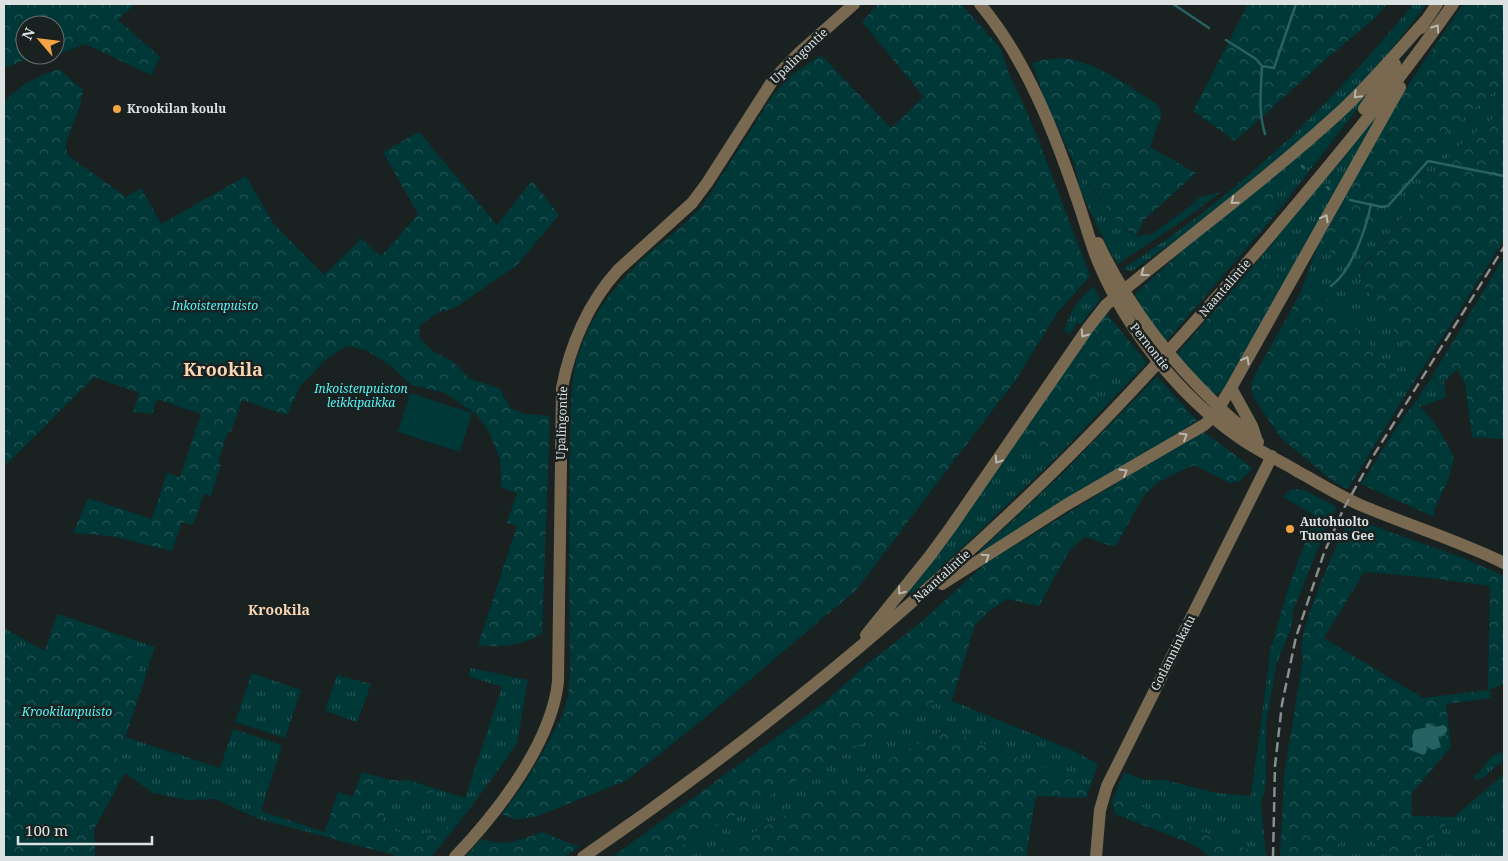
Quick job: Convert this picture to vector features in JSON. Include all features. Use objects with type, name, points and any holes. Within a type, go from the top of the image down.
[{"type":"main road","name":"Upalingontie","points":[[455,857],[481,828],[530,759],[548,724],[556,700],[558,682],[562,388],[570,355],[590,309],[608,281],[618,270],[692,203],[707,183],[773,80],[799,53],[854,4]]},
{"type":"main road","name":"Pernontie","points":[[980,4],[1003,36],[1027,76],[1078,200],[1108,262],[1119,293],[1148,338],[1181,377],[1256,449],[1272,456],[1336,493],[1364,506],[1451,539],[1504,563]]},
{"type":"main road","name":"Naantalintie","points":[[1258,249],[1352,124],[1438,4]]},
{"type":"main road","name":"Naantalintie","points":[[583,857],[671,796],[760,729],[915,601],[1029,495],[1178,342],[1307,194],[1419,52],[1453,4]]},
{"type":"main road","points":[[844,660],[940,542],[1088,328],[1106,305],[1258,182],[1341,111],[1371,82],[1426,20]]},
{"type":"main road","points":[[915,601],[1066,505],[1204,425],[1216,412],[1419,52]]},
{"type":"main road","points":[[1231,388],[1252,426],[1257,440]]},
{"type":"main road","name":"Pernontie","points":[[1216,412],[1257,440],[1272,456]]},
{"type":"main road","name":"Gotlanninkatu","points":[[1096,857],[1100,810],[1108,786],[1272,456]]},
{"type":"green space","points":[[4,4],[135,4],[118,20],[160,57],[151,75],[85,44],[65,52],[65,15],[15,15],[15,64],[4,67]]},
{"type":"green space","points":[[878,4],[961,4],[1001,49],[1009,74],[1035,131],[1090,276],[1057,313],[1017,378],[856,590],[706,717],[627,780],[538,816],[516,820],[502,814],[524,784],[545,748],[562,716],[568,696],[570,671],[570,420],[576,360],[589,327],[602,305],[624,278],[644,257],[681,227],[703,205],[773,95],[790,76],[821,55],[891,128],[924,97],[862,22]]},
{"type":"green space","points":[[1248,4],[1387,4],[1375,18],[1326,59],[1235,141],[1193,111]]},
{"type":"green space","points":[[1413,4],[1427,4],[1379,65],[1306,136],[1184,235],[1132,271],[1122,269],[1163,242],[1203,212],[1278,148],[1348,79]]},
{"type":"green space","points":[[1463,4],[1504,4],[1504,83],[1443,135],[1348,263],[1318,244],[1404,91]]},
{"type":"green space","points":[[1062,58],[1088,64],[1157,104],[1162,114],[1150,147],[1196,173],[1144,220],[1136,236],[1120,225],[1074,163],[1045,100],[1032,63]]},
{"type":"green space","name":"Inkoistenpuisto","points":[[59,69],[83,90],[80,106],[66,142],[67,155],[126,197],[141,188],[161,224],[246,176],[273,223],[324,275],[359,241],[359,237],[380,256],[418,214],[383,152],[419,132],[497,225],[532,181],[559,215],[517,265],[455,308],[439,312],[419,326],[420,339],[433,351],[452,361],[470,379],[499,388],[511,409],[526,414],[550,416],[542,634],[511,645],[478,645],[517,526],[507,523],[517,493],[501,487],[500,459],[489,432],[476,414],[445,393],[411,385],[392,367],[366,350],[346,346],[324,361],[299,388],[287,415],[242,400],[231,432],[228,431],[218,463],[221,464],[211,496],[204,494],[193,525],[182,522],[172,551],[111,536],[73,533],[88,498],[152,519],[167,473],[180,477],[201,414],[157,399],[152,414],[133,412],[139,393],[94,377],[4,467],[4,102],[29,82]]},
{"type":"green space","points":[[1504,83],[1504,110],[1456,148],[1357,274],[1421,371],[1399,405],[1389,398],[1398,380],[1395,373],[1321,292],[1311,287],[1301,292],[1318,244],[1348,263],[1443,135]]},
{"type":"green space","points":[[1369,91],[1276,214],[1279,204],[1261,185]]},
{"type":"green space","points":[[1504,110],[1504,240],[1421,371],[1357,275],[1456,148]]},
{"type":"green space","points":[[1380,111],[1283,286],[1266,265],[1256,263]]},
{"type":"green space","points":[[1074,163],[1125,230],[1136,236],[1152,234],[1200,197],[1221,192],[1188,217],[1118,264],[1109,250],[1080,190]]},
{"type":"green space","points":[[1261,185],[1274,190],[1278,204],[1276,214],[1165,343],[1134,297],[1136,293],[1196,238]]},
{"type":"green space","points":[[1504,257],[1504,439],[1472,437],[1465,384],[1457,369],[1444,382],[1431,378]]},
{"type":"green space","points":[[1256,263],[1271,267],[1279,276],[1283,286],[1222,391],[1214,395],[1176,355]]},
{"type":"green space","points":[[1094,286],[1100,300],[1081,324],[1077,323],[1070,334],[1064,331],[1076,306]]},
{"type":"green space","points":[[1311,287],[1321,292],[1396,373],[1398,380],[1389,398],[1399,405],[1348,489],[1335,483],[1281,438],[1254,398],[1251,385],[1301,292]]},
{"type":"green space","points":[[1107,314],[1147,363],[1125,373],[1116,358],[1093,387],[1099,402],[1094,415],[1082,417],[1043,457],[1030,452],[1027,431],[1029,425],[1095,325]]},
{"type":"green space","points":[[1116,357],[1125,372],[1147,363],[1058,456],[913,595],[907,589],[1029,425],[1052,450],[1058,440],[1082,417],[1093,387]]},
{"type":"green space","points":[[1157,376],[1197,421],[1113,473],[1056,504],[1048,503],[1047,494],[1056,480]]},
{"type":"green space","points":[[1431,378],[1444,382],[1446,397],[1421,407],[1414,404]]},
{"type":"green space","points":[[410,393],[472,413],[460,452],[398,432]]},
{"type":"green space","points":[[1414,404],[1420,407],[1432,420],[1454,458],[1449,478],[1434,510],[1434,517],[1361,484],[1404,416]]},
{"type":"green space","points":[[1204,432],[1252,469],[1240,481],[1230,483],[1194,465],[1158,482],[1145,494],[1115,547],[1085,537],[1069,551],[1039,606],[1007,599],[989,611],[975,625],[952,700],[943,697],[662,857],[612,857],[826,701],[866,665],[919,624],[986,563]]},
{"type":"green space","points":[[1070,466],[1054,482],[1049,491],[1048,503],[1056,504],[980,554],[979,552]]},
{"type":"green space","points":[[1292,489],[1304,490],[1337,507],[1330,524],[1322,532],[1320,543],[1293,611],[1289,632],[1276,666],[1269,664],[1269,655],[1288,589],[1315,516],[1283,497]]},
{"type":"green space","points":[[1348,517],[1461,557],[1504,576],[1504,684],[1489,690],[1491,698],[1446,704],[1451,747],[1412,793],[1412,816],[1454,817],[1412,857],[1388,857],[1363,832],[1321,852],[1319,857],[1280,857],[1284,777],[1303,658],[1302,646],[1305,630],[1318,589]],"holes":[[[1364,572],[1423,577],[1490,586],[1488,690],[1423,698],[1324,638]]]},
{"type":"green space","name":"Krookilanpuisto","points":[[57,614],[155,647],[125,737],[220,768],[233,729],[282,745],[261,811],[325,832],[338,792],[353,797],[362,772],[390,780],[408,780],[465,798],[502,687],[468,676],[471,668],[528,680],[517,744],[472,806],[431,857],[402,857],[259,819],[215,799],[187,800],[153,793],[125,773],[94,829],[95,857],[4,857],[4,628],[45,651]]},
{"type":"green space","points":[[57,614],[108,631],[129,652],[145,678],[125,737],[117,754],[115,775],[118,785],[94,829],[95,857],[4,857],[4,639],[31,655],[45,651]]},
{"type":"green space","points":[[1269,664],[1276,666],[1266,723],[1266,780],[1261,802],[1266,857],[1114,796],[1124,772],[1145,780],[1164,780],[1217,793],[1251,796]]},
{"type":"green space","points":[[252,673],[301,690],[285,738],[235,722]]},
{"type":"green space","points":[[337,675],[371,684],[357,722],[325,711]]},
{"type":"green space","points":[[943,697],[1074,751],[1098,764],[1090,787],[946,729],[708,857],[662,857]]},
{"type":"green space","points":[[946,729],[1090,787],[1087,797],[1037,796],[1026,857],[708,857]]},
{"type":"green space","points":[[1501,752],[1504,761],[1477,780],[1473,776],[1477,775],[1491,757]]},
{"type":"green space","points":[[362,772],[389,780],[408,780],[438,790],[411,799],[390,796],[382,822],[394,831],[411,834],[438,832],[462,819],[431,857],[402,857],[336,840],[325,832],[338,792],[353,797]]},
{"type":"green space","points":[[1504,774],[1504,857],[1412,857],[1454,817]]},
{"type":"green space","points":[[1114,796],[1266,857],[1210,857],[1194,845],[1115,814],[1112,804]]},
{"type":"green space","points":[[542,832],[579,847],[564,857],[465,857],[481,839],[506,843]]},
{"type":"green space","points":[[1363,832],[1388,857],[1319,857],[1321,852]]},
{"type":"shaded area","points":[[1427,723],[1435,727],[1444,725],[1447,731],[1444,735],[1438,737],[1441,747],[1432,750],[1427,746],[1426,753],[1423,755],[1408,749],[1413,747],[1412,737],[1414,730],[1427,727],[1425,726]]},
{"type":"waterway","points":[[1173,4],[1209,28]]},
{"type":"waterway","points":[[1265,134],[1261,109],[1262,66],[1274,68],[1296,4]]},
{"type":"waterway","points":[[1226,40],[1256,59],[1262,66]]},
{"type":"waterway","points":[[1350,200],[1382,207],[1388,206],[1428,161],[1504,176]]},
{"type":"waterway","points":[[1331,286],[1339,279],[1352,260],[1362,237],[1371,204]]},
{"type":"railway","points":[[1273,857],[1275,766],[1282,704],[1296,637],[1324,553],[1343,510],[1372,458],[1504,247]]},
{"type":"place","name":"Krookilan koulu","points":[[117,109]]},
{"type":"place","name":"Autohuolto Tuomas Gee","points":[[1290,529]]},
{"type":"district","name":"Krookila","points":[[223,370]]},
{"type":"district","name":"Krookila","points":[[279,610]]},
{"type":"park label","name":"Inkoistenpuiston leikkipaikka","points":[[361,396]]}]
